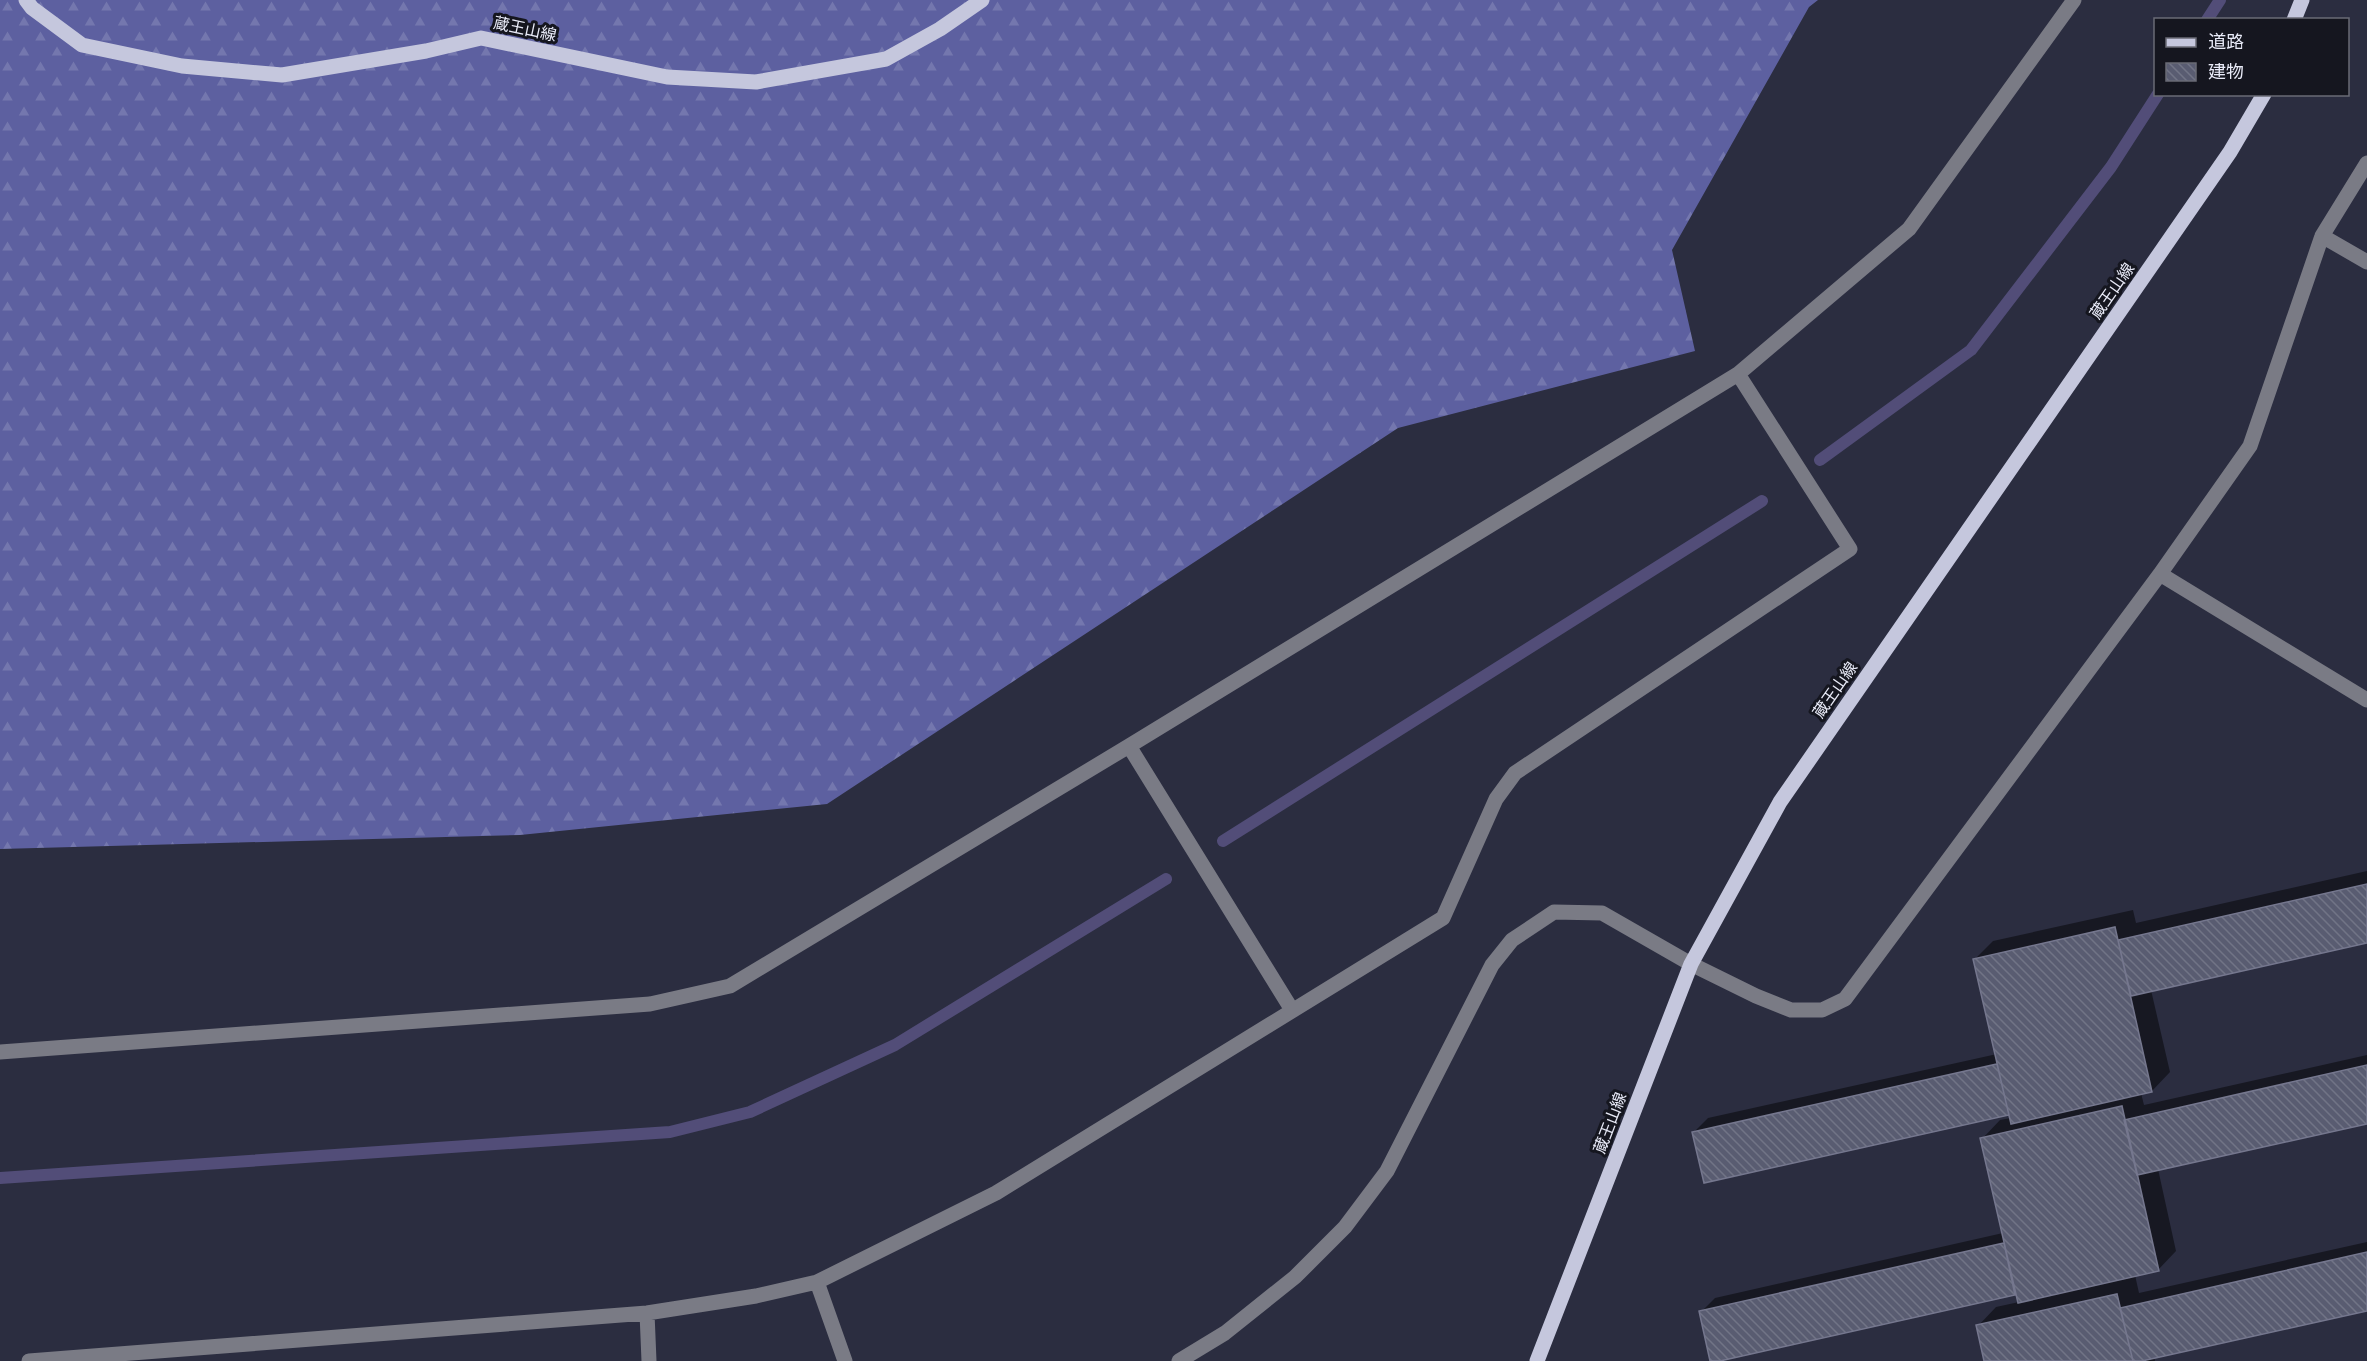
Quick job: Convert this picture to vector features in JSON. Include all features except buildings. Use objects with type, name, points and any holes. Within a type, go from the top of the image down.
[{"type":"main road","name":"蔵王山線","points":[[26,0],[32,8],[82,45],[182,66],[282,75],[426,51],[481,38],[667,77],[756,82],[886,59],[940,29],[982,0]]},
{"type":"main road","points":[[2295,18],[2302,0]]},
{"type":"main road","name":"蔵王山線","points":[[1537,1361],[1691,964],[1780,802],[2223,161],[2263,96]]},
{"type":"street","points":[[0,1052],[650,1004],[730,986],[1129,746],[1738,374],[1909,229],[2074,0]]},
{"type":"street","points":[[1179,1361],[1225,1333],[1295,1277],[1345,1227],[1387,1172],[1492,966],[1512,940],[1554,912],[1602,913],[1691,964],[1756,996],[1791,1010],[1822,1010],[1845,999],[2160,574],[2250,446],[2322,236],[2367,163]]},
{"type":"street","points":[[2322,236],[2367,262]]},
{"type":"street","points":[[29,1361],[647,1313],[756,1296],[817,1282],[996,1193],[1443,918],[1496,799],[1515,773],[1850,549],[1738,374]]},
{"type":"street","points":[[2160,574],[2367,700]]},
{"type":"street","points":[[1129,746],[1292,1010]]},
{"type":"street","points":[[817,1282],[845,1361]]},
{"type":"street","points":[[647,1313],[649,1361]]},
{"type":"green space","points":[[0,0],[1818,0],[1809,7],[1672,250],[1695,351],[1398,428],[827,804],[520,835],[0,849]]},
{"type":"waterway","points":[[2208,18],[2220,0]]},
{"type":"waterway","points":[[1820,460],[1971,350],[2111,167],[2157,96]]},
{"type":"waterway","points":[[1223,841],[1762,501]]},
{"type":"waterway","points":[[0,1178],[670,1132],[750,1112],[895,1045],[1166,879]]}]
